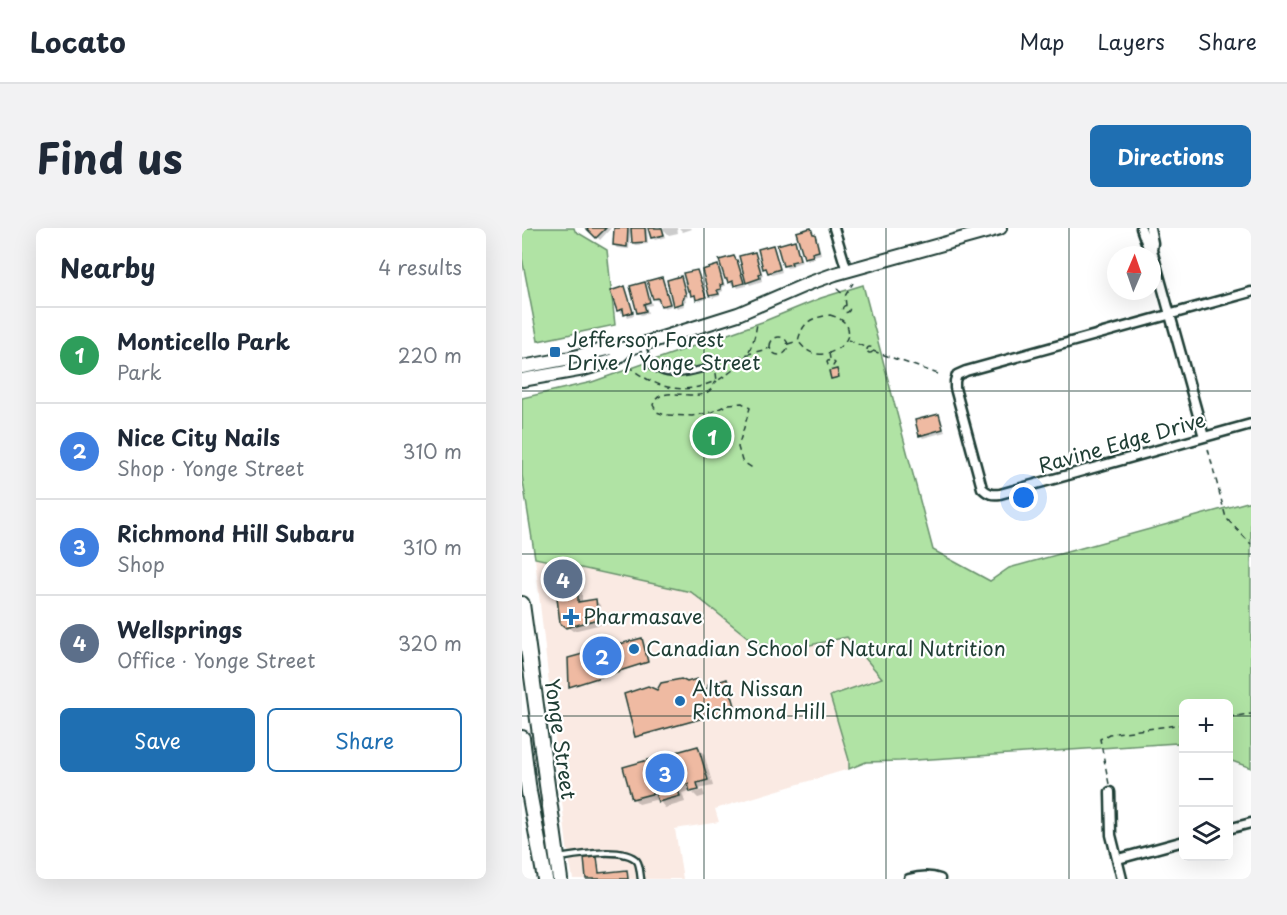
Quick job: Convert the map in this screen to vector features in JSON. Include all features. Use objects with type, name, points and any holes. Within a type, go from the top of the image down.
[{"type":"main road","name":"Yonge Street","points":[[522,604],[560,879]]},
{"type":"main road","name":"Yonge Street","points":[[522,738],[524,775],[545,879]]},
{"type":"street","points":[[834,228],[846,271]]},
{"type":"street","points":[[522,381],[584,369],[615,360],[627,350],[642,344],[738,314],[810,283],[1000,228]]},
{"type":"street","points":[[1141,228],[1149,246]]},
{"type":"street","points":[[1150,228],[1153,246]]},
{"type":"street","points":[[1161,282],[1204,437]]},
{"type":"street","points":[[1170,315],[1251,292]]},
{"type":"street","name":"Ravine Edge Drive","points":[[1170,315],[957,375],[956,388],[982,488],[992,495],[1000,494],[1251,424]]},
{"type":"street","points":[[522,367],[611,348],[627,350]]},
{"type":"street","points":[[1110,792],[1111,835],[1122,879]]},
{"type":"street","points":[[1233,828],[1251,823]]},
{"type":"street","points":[[1118,860],[1179,842]]},
{"type":"street","points":[[909,879],[932,876],[940,879]]},
{"type":"lane","points":[[642,344],[648,361],[661,371],[673,374],[683,373],[713,365]]},
{"type":"lane","points":[[523,760],[543,758]]},
{"type":"lane","points":[[524,775],[544,772]]},
{"type":"lane","points":[[557,859],[594,852],[628,854],[638,862],[641,879]]},
{"type":"path","points":[[844,312],[849,309],[846,306],[845,296],[853,283]]},
{"type":"path","points":[[837,289],[845,296]]},
{"type":"path","points":[[841,318],[844,312],[842,308],[846,306]]},
{"type":"path","points":[[830,315],[841,318],[849,331],[847,340],[834,351],[829,352],[817,354],[806,350],[798,340],[801,329],[817,317],[830,315]]},
{"type":"path","points":[[628,366],[644,378],[663,386],[694,388],[717,381],[733,371],[747,354],[755,339],[757,322]]},
{"type":"path","points":[[778,337],[785,338],[788,344],[787,352],[781,355],[773,353],[770,348],[772,340],[778,337]]},
{"type":"path","points":[[788,344],[798,340]]},
{"type":"path","points":[[847,340],[867,348],[871,347],[873,351],[938,374]]},
{"type":"path","points":[[752,345],[756,351]]},
{"type":"path","points":[[713,365],[770,348]]},
{"type":"path","points":[[829,352],[830,359],[827,362],[833,367],[835,363],[830,359]]},
{"type":"path","points":[[716,372],[717,381],[713,388],[704,394],[661,395],[655,399],[653,405],[657,412],[665,415],[692,416],[712,412],[729,404],[742,403],[750,408],[738,447],[742,461],[754,469]]},
{"type":"path","points":[[1208,449],[1226,518],[1251,544]]},
{"type":"path","points":[[1233,716],[1251,714]]},
{"type":"path","points":[[1110,792],[1100,739],[1109,734],[1179,725]]},
{"type":"shaded area","points":[[535,558],[691,592],[755,643],[796,648],[847,637],[883,679],[849,760],[849,769],[715,809],[719,822],[675,829],[683,879],[573,879],[567,847]]},
{"type":"green space","points":[[522,228],[574,228],[575,231],[607,250],[615,325],[538,341],[522,258]]},
{"type":"green space","points":[[863,285],[933,550],[990,581],[1009,568],[1251,501],[1251,768],[1233,761],[1233,699],[1179,699],[1179,744],[866,762],[849,769],[849,760],[830,696],[882,678],[847,637],[796,648],[755,643],[691,592],[535,558],[522,475],[522,398],[592,382],[762,322],[821,298]]},
{"type":"building","points":[[586,228],[606,228],[596,238]]},
{"type":"building","points":[[614,228],[628,228],[627,247],[613,245]]},
{"type":"building","points":[[631,228],[645,228],[646,242],[632,243]]},
{"type":"building","points":[[648,228],[662,228],[664,235],[651,238]]},
{"type":"building","points":[[811,228],[815,234],[819,251],[812,253],[813,256],[804,258],[796,232]]},
{"type":"building","points":[[795,240],[800,260],[783,266],[777,245]]},
{"type":"building","points":[[773,245],[780,269],[768,273],[766,268],[763,269],[758,249]]},
{"type":"building","points":[[755,252],[761,273],[760,278],[746,283],[739,256]]},
{"type":"building","points":[[734,256],[744,283],[734,286],[733,281],[728,283],[725,279],[719,260]]},
{"type":"building","points":[[718,265],[723,284],[720,285],[721,289],[717,290],[719,294],[709,296],[702,270]]},
{"type":"building","points":[[697,270],[706,297],[696,300],[695,295],[691,296],[688,291],[683,273]]},
{"type":"building","points":[[681,276],[686,295],[682,299],[683,303],[673,306],[667,280]]},
{"type":"building","points":[[662,277],[670,304],[661,306],[658,298],[653,299],[647,281]]},
{"type":"building","points":[[645,282],[650,302],[644,304],[646,311],[637,313],[630,286]]},
{"type":"building","points":[[625,286],[633,312],[624,315],[623,309],[617,311],[610,291]]},
{"type":"building","points":[[837,369],[839,377],[831,379],[829,371]]},
{"type":"building","points":[[939,414],[943,429],[919,436],[915,420]]},
{"type":"building","points":[[554,572],[564,575],[578,586],[578,602],[596,599],[598,619],[566,628],[560,623]]},
{"type":"building","points":[[642,638],[648,662],[569,687],[568,658]]},
{"type":"building","name":"Alta Nissan Richmond Hill","points":[[681,679],[687,682],[697,679],[701,691],[708,688],[708,685],[727,679],[736,709],[635,737],[624,694],[648,686],[657,690],[661,683]]},
{"type":"building","points":[[698,746],[708,780],[697,783],[699,790],[690,792],[688,784],[677,787],[680,796],[658,802],[655,793],[632,799],[623,767]]},
{"type":"building","points":[[597,857],[599,873],[627,870],[628,879],[586,879],[584,858]]},
{"type":"place","name":"Jefferson Forest Drive / Yonge Street","points":[[555,352]]},
{"type":"place","name":"Monticello Park","points":[[712,436]]},
{"type":"place","name":"Wellsprings","points":[[563,579]]},
{"type":"place","name":"Pharmasave","points":[[571,617]]},
{"type":"place","name":"Canadian School of Natural Nutrition","points":[[634,649]]},
{"type":"place","name":"Nice City Nails","points":[[602,656]]},
{"type":"place","name":"Alta Nissan Richmond Hill","points":[[680,701]]},
{"type":"place","name":"Richmond Hill Subaru","points":[[665,773]]}]
